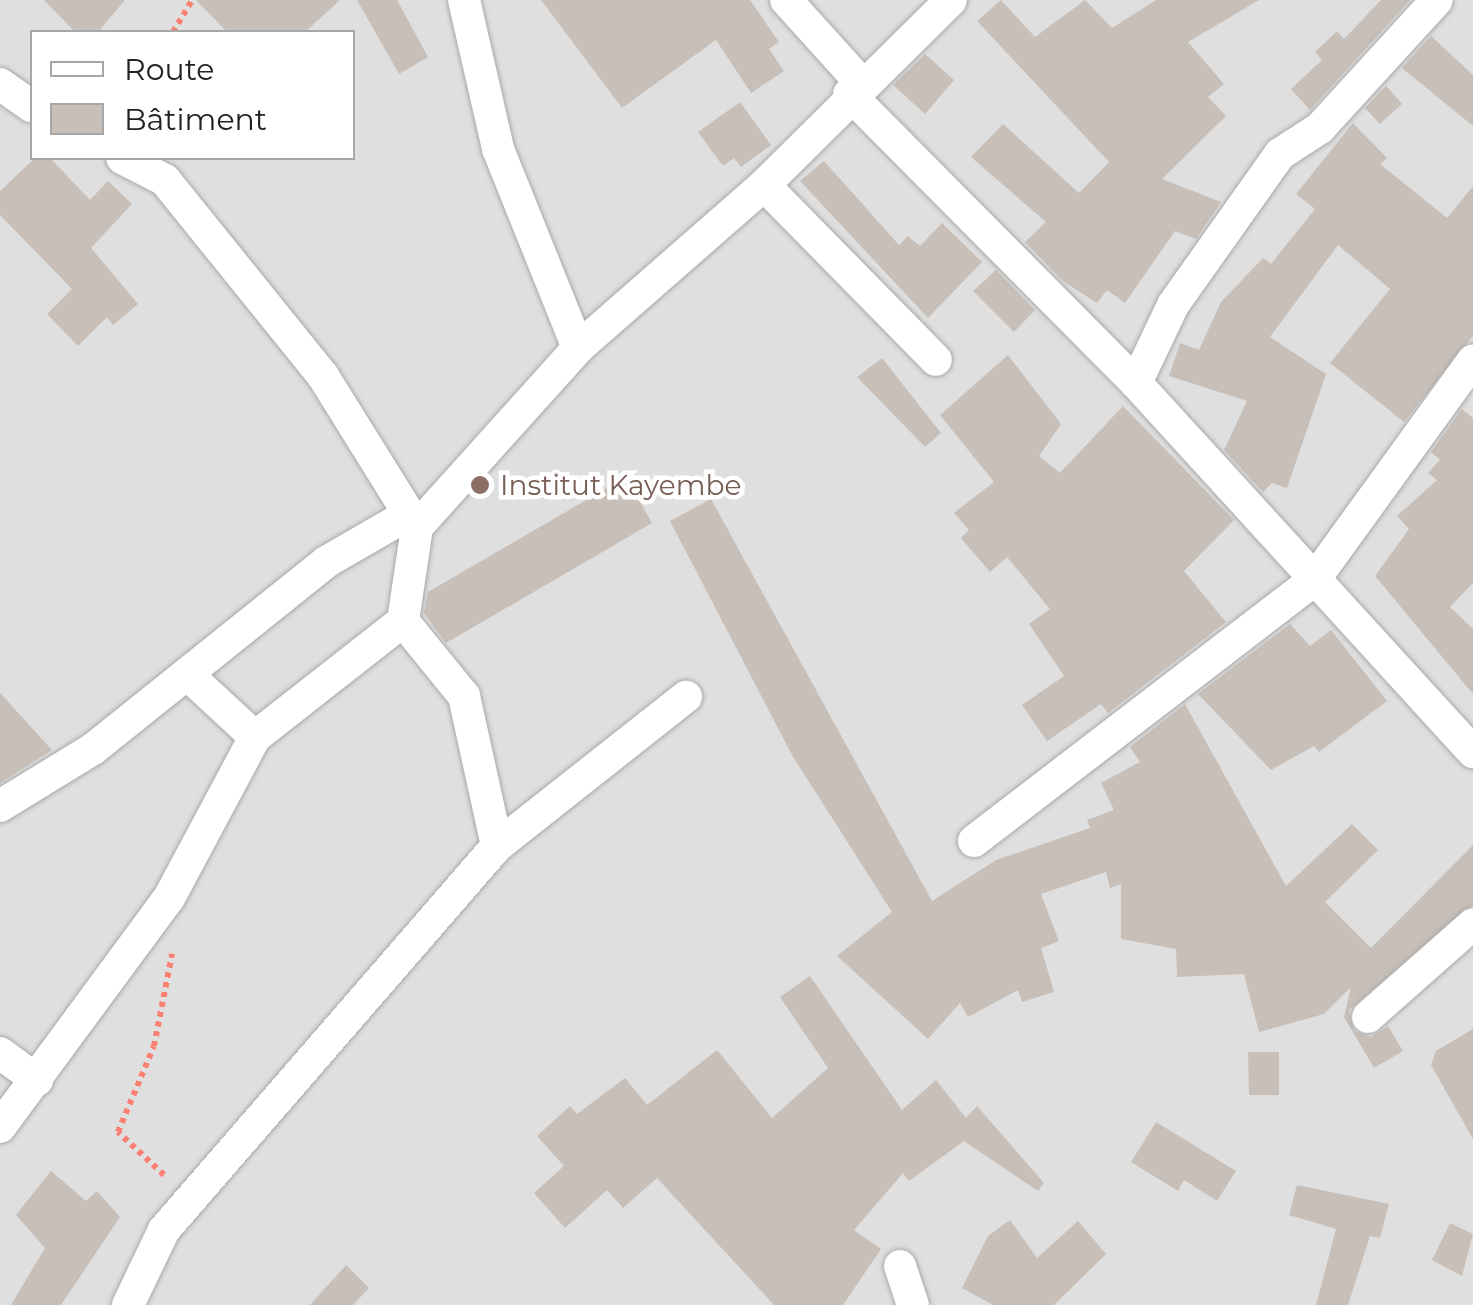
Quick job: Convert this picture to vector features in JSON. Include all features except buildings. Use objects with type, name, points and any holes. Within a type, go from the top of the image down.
[{"type":"street","points":[[464,0],[498,149],[578,348]]},
{"type":"street","points":[[786,0],[854,88],[1136,383],[1473,752]]},
{"type":"street","points":[[0,806],[188,676],[326,562],[413,521],[578,348],[764,185],[854,88],[950,0]]},
{"type":"street","points":[[1136,383],[1173,305],[1280,154],[1320,128],[1436,0]]},
{"type":"street","points":[[0,84],[30,105]]},
{"type":"street","points":[[126,160],[165,180],[323,376],[413,521],[403,620],[464,696],[496,846]]},
{"type":"street","points":[[764,185],[936,360]]},
{"type":"street","points":[[974,841],[1314,580],[1473,360]]},
{"type":"street","points":[[0,1127],[168,898],[255,737],[403,620]]},
{"type":"street","points":[[188,676],[255,737]]},
{"type":"street","points":[[128,1305],[164,1230],[496,846],[686,696]]},
{"type":"street","points":[[1368,1017],[1473,924]]},
{"type":"street","points":[[0,1053],[36,1080]]},
{"type":"street","points":[[900,1266],[914,1305]]},
{"type":"path","points":[[174,30],[192,0]]},
{"type":"path","points":[[168,898],[178,928],[173,977],[118,1132],[191,1200]]},
{"type":"shaded area","points":[[0,0],[1473,0],[1473,1305],[0,1305]]},
{"type":"place","name":"Institut Kayembe","points":[[480,485]]}]
